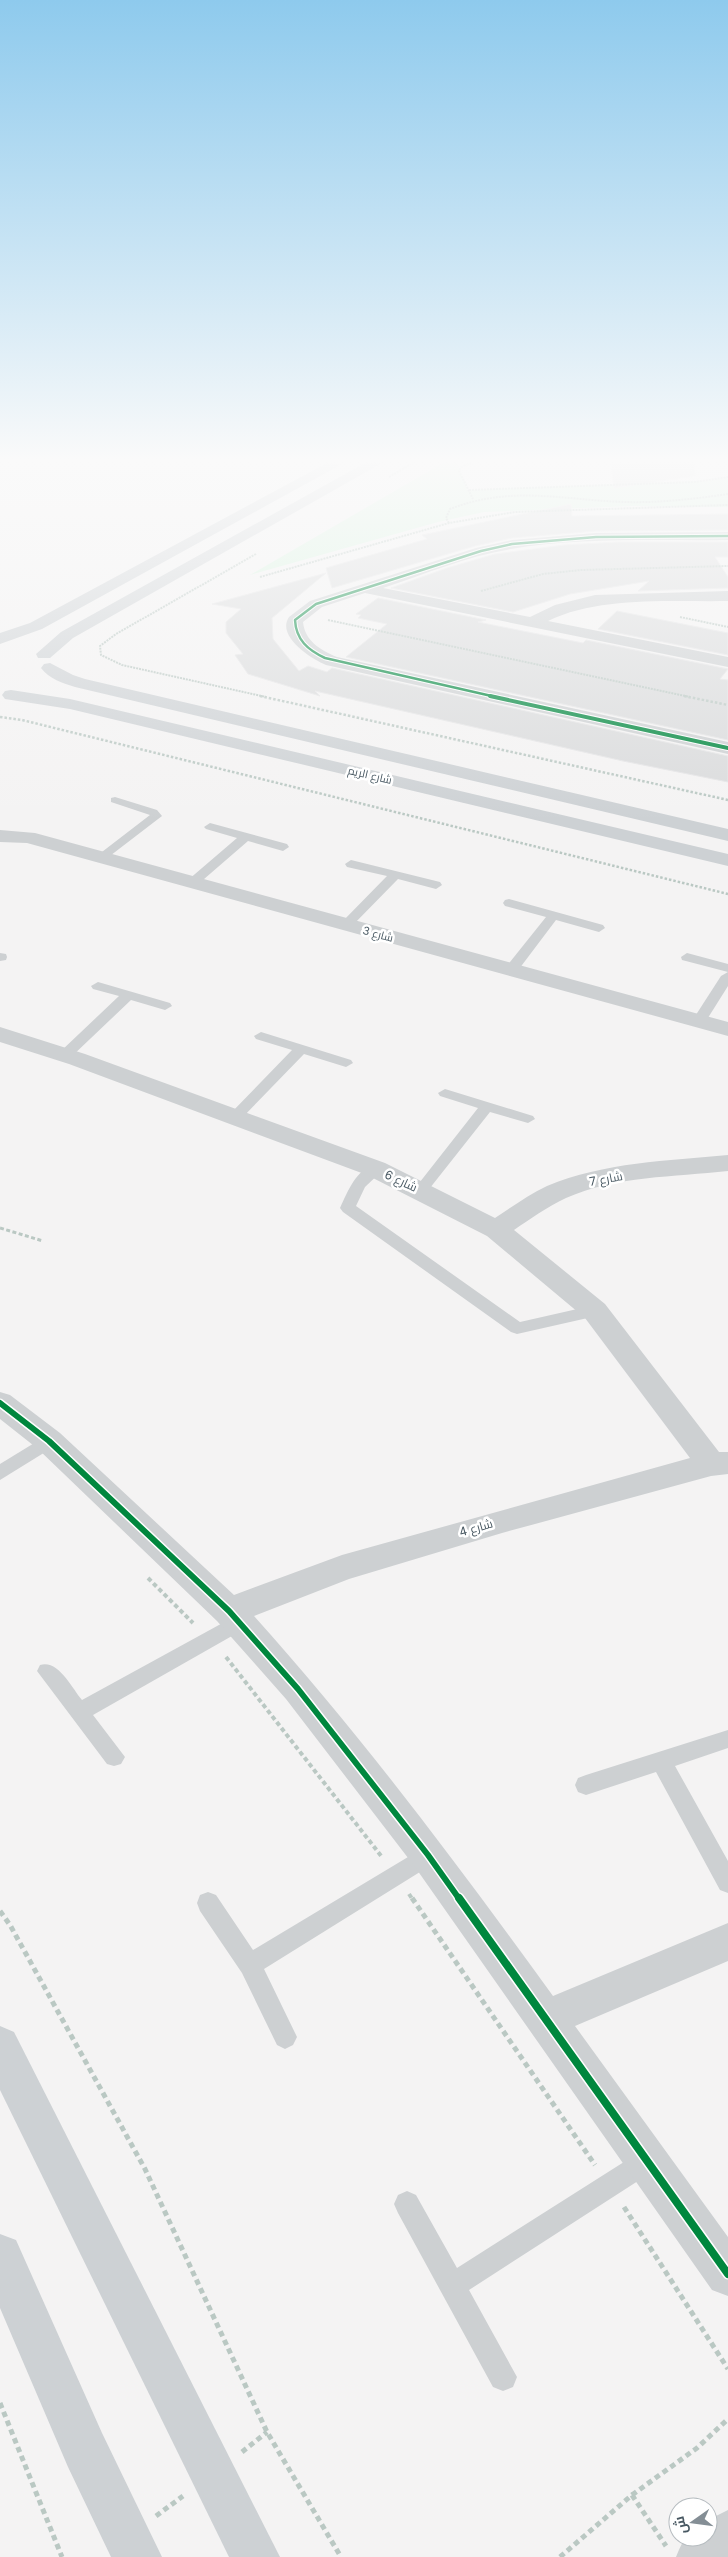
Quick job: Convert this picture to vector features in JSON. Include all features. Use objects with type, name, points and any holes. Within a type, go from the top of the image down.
[{"type":"street","points":[[0,640],[36,626],[116,582]]},
{"type":"street","points":[[5,696],[39,683],[47,675],[47,661],[67,635],[161,582]]},
{"type":"street","points":[[384,582],[316,604],[300,615],[295,620],[295,628],[302,642],[316,654],[332,661],[728,748]]},
{"type":"street","points":[[362,589],[728,662]]},
{"type":"street","points":[[532,622],[561,608],[595,600],[728,596]]},
{"type":"street","name":"شارع الريم","points":[[0,640],[23,645],[47,661],[67,679],[81,683],[728,835]]},
{"type":"street","name":"شارع الريم","points":[[5,696],[70,704],[728,860]]},
{"type":"street","name":"شارع 3","points":[[0,829],[19,832],[28,837],[102,858],[728,1029]]},
{"type":"street","name":"شارع 3","points":[[0,836],[28,837]]},
{"type":"street","name":"شارع 6","points":[[0,1034],[65,1055],[376,1169],[421,1190],[496,1230],[595,1311],[720,1464]]},
{"type":"street","name":"شارع 7","points":[[496,1230],[541,1200],[565,1189],[589,1182],[639,1173],[728,1163]]},
{"type":"street","points":[[0,1403],[49,1441],[234,1616],[298,1689],[428,1855],[728,2274]]},
{"type":"street","name":"شارع 4","points":[[234,1616],[342,1568],[502,1521],[720,1464]]},
{"type":"street","points":[[545,2019],[728,1942]]},
{"type":"street","points":[[0,2046],[255,2557]]},
{"type":"street","points":[[0,2256],[85,2450],[137,2557]]},
{"type":"street","points":[[684,2553],[728,2534]]},
{"type":"lane","points":[[102,858],[156,816],[153,812],[115,800]]},
{"type":"lane","points":[[210,827],[283,846]]},
{"type":"lane","points":[[192,883],[245,837]]},
{"type":"lane","points":[[351,864],[436,886]]},
{"type":"lane","points":[[346,925],[395,875]]},
{"type":"lane","points":[[509,903],[599,928]]},
{"type":"lane","points":[[511,970],[553,916]]},
{"type":"lane","points":[[687,957],[728,968]]},
{"type":"lane","points":[[699,1021],[728,976]]},
{"type":"lane","points":[[98,986],[165,1006]]},
{"type":"lane","points":[[65,1055],[128,995]]},
{"type":"lane","points":[[261,1036],[346,1063]]},
{"type":"lane","points":[[235,1117],[302,1049]]},
{"type":"lane","points":[[445,1094],[528,1119]]},
{"type":"lane","points":[[421,1190],[487,1106]]},
{"type":"lane","points":[[376,1169],[358,1185],[348,1208],[517,1328],[595,1311]]},
{"type":"lane","points":[[0,1473],[49,1441]]},
{"type":"lane","points":[[80,1712],[234,1616]]},
{"type":"lane","points":[[47,1671],[114,1757]]},
{"type":"lane","points":[[586,1785],[728,1739]]},
{"type":"lane","points":[[661,1761],[728,1883]]},
{"type":"lane","points":[[250,1965],[428,1855]]},
{"type":"lane","points":[[208,1903],[250,1965],[285,2037]]},
{"type":"lane","points":[[452,2286],[646,2161]]},
{"type":"lane","points":[[407,2204],[503,2377]]},
{"type":"path","points":[[452,606],[464,596],[513,582]]},
{"type":"path","points":[[300,615],[728,705]]},
{"type":"path","points":[[0,717],[59,729],[728,894]]},
{"type":"path","points":[[0,1228],[43,1242]]},
{"type":"path","points":[[0,1911],[10,1925],[145,2169],[268,2432],[341,2557]]},
{"type":"path","points":[[0,2403],[62,2557]]},
{"type":"path","points":[[560,2557],[632,2495],[697,2448],[728,2419]]},
{"type":"path","points":[[632,2495],[684,2553]]},
{"type":"building","points":[[292,582],[315,582],[272,618],[273,639],[299,671],[308,666],[327,672],[332,668],[728,756],[728,782],[623,761],[315,691],[320,696],[248,674],[235,655],[243,654],[226,633],[226,622],[241,609],[212,604]]},
{"type":"building","points":[[330,582],[351,582],[332,588]]},
{"type":"building","points":[[407,582],[641,582],[570,594],[513,612],[391,588]]},
{"type":"building","points":[[648,582],[728,582],[728,588],[638,591]]},
{"type":"building","points":[[378,598],[486,620],[478,622],[583,643],[586,640],[728,669],[720,679],[728,680],[728,740],[346,657],[387,624],[358,618],[361,615],[356,614]]},
{"type":"building","points":[[617,611],[728,633],[728,655],[598,629]]},
{"type":"cycle path","points":[[383,582],[316,604],[295,620],[298,635],[302,641],[312,651],[332,661],[728,748]]},
{"type":"cycle path","points":[[0,1403],[49,1441],[229,1611],[298,1689],[428,1855],[728,2274]]}]
